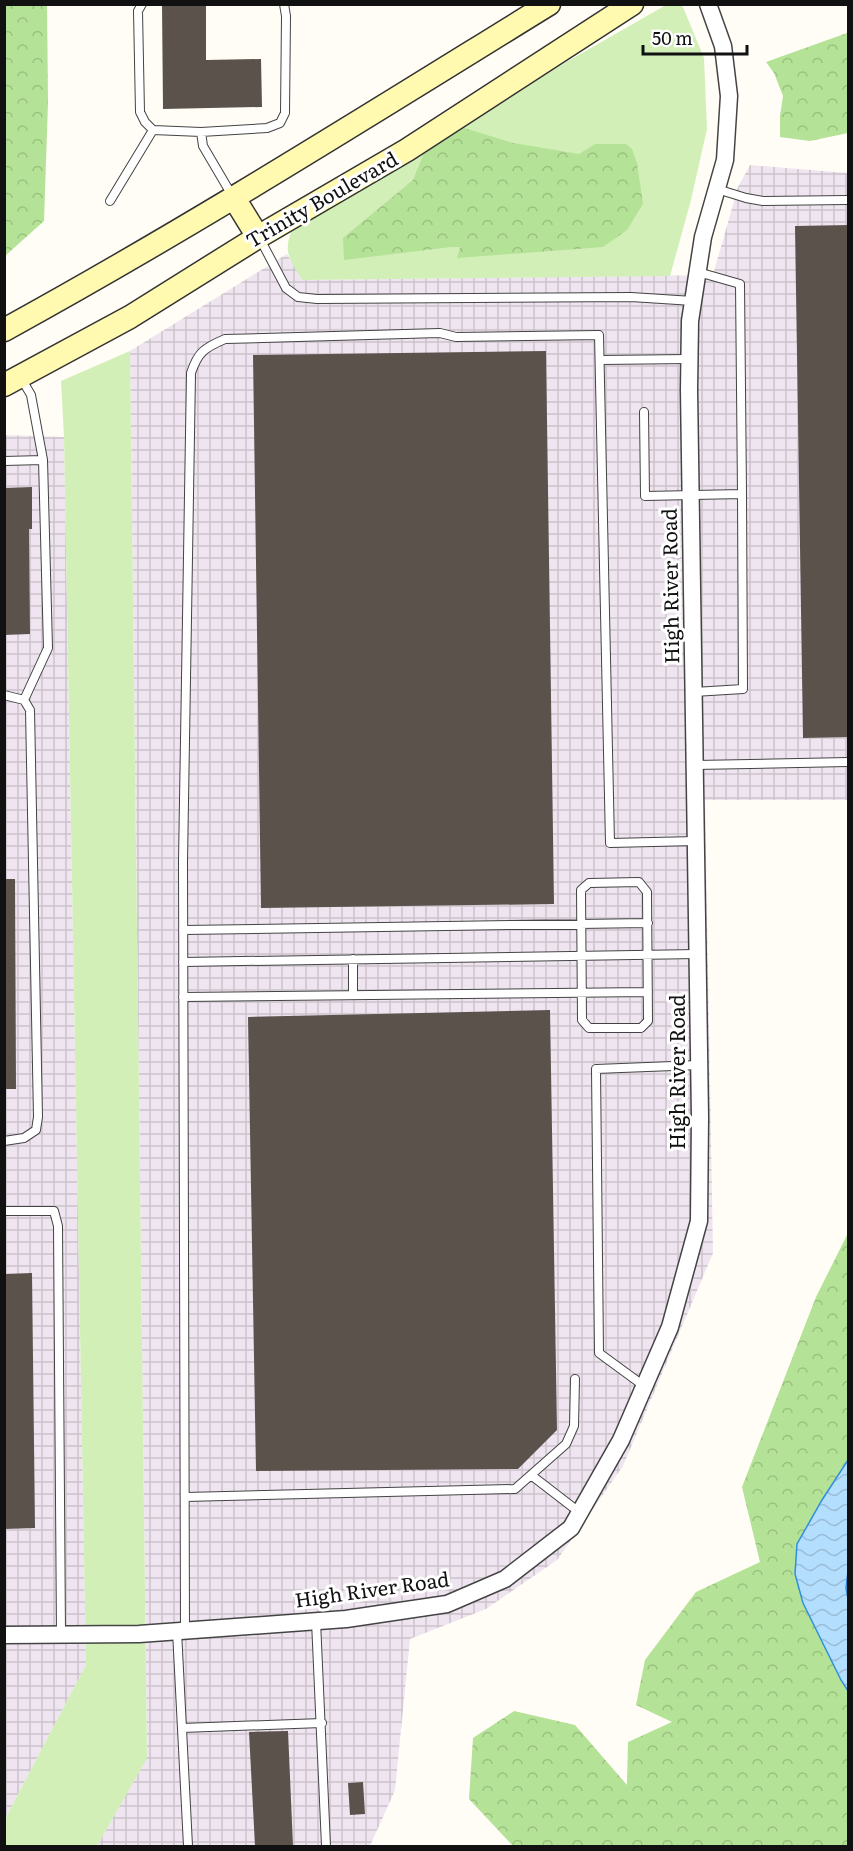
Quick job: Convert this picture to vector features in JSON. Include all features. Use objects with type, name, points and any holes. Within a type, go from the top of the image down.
[{"type":"main road","points":[[4,330],[99,278],[234,198],[549,4]]},
{"type":"main road","name":"Trinity Boulevard","points":[[13,381],[130,317],[258,237],[407,150],[632,4]]},
{"type":"main road","points":[[234,198],[258,237]]},
{"type":"street","name":"High River Road","points":[[4,1635],[139,1634],[346,1619],[447,1604],[505,1579],[571,1528],[621,1440],[670,1327],[699,1221],[690,321],[703,237],[725,160],[729,96],[723,46],[708,4]]},
{"type":"lane","points":[[141,4],[138,11],[140,112],[145,122],[153,130],[201,132],[267,128],[280,123],[285,113],[286,16],[284,4]]},
{"type":"lane","points":[[110,201],[153,130]]},
{"type":"lane","points":[[201,132],[203,147],[234,198]]},
{"type":"lane","points":[[717,189],[763,201],[849,200]]},
{"type":"lane","points":[[258,237],[286,288],[298,297],[329,299],[631,297],[693,301]]},
{"type":"lane","points":[[694,692],[744,689],[740,284],[698,272]]},
{"type":"lane","points":[[188,1846],[182,1728],[181,1631],[185,1497],[183,930],[191,373],[197,356],[209,346],[225,339],[440,333],[456,337],[599,336],[610,843],[696,841]]},
{"type":"lane","points":[[600,360],[689,359]]},
{"type":"lane","points":[[13,381],[31,395],[43,460],[48,648],[24,700]]},
{"type":"lane","points":[[644,412],[645,496],[742,494]]},
{"type":"lane","points":[[4,461],[43,460]]},
{"type":"lane","points":[[4,695],[24,700],[30,710],[38,1117],[36,1131],[24,1138],[4,1141]]},
{"type":"lane","points":[[695,765],[849,762]]},
{"type":"lane","points":[[639,882],[647,892],[648,1022],[641,1028],[589,1028],[582,1020],[581,924],[581,890],[589,883],[639,882]]},
{"type":"lane","points":[[183,930],[648,923]]},
{"type":"lane","points":[[183,962],[698,954]]},
{"type":"lane","points":[[353,959],[353,995]]},
{"type":"lane","points":[[183,997],[648,992]]},
{"type":"lane","points":[[644,1386],[599,1353],[596,1069],[699,1065]]},
{"type":"lane","points":[[4,1210],[54,1211],[58,1226],[61,1635]]},
{"type":"lane","points":[[185,1497],[514,1489],[566,1444],[574,1426],[575,1379]]},
{"type":"lane","points":[[531,1475],[579,1512]]},
{"type":"lane","points":[[316,1621],[326,1846]]},
{"type":"lane","points":[[182,1728],[322,1723]]},
{"type":"shaded area","points":[[750,165],[848,173],[848,800],[705,800],[713,1253],[623,1466],[557,1560],[486,1609],[410,1639],[395,1790],[370,1846],[97,1846],[147,1757],[130,351],[287,254],[302,280],[713,275],[738,187]]},
{"type":"shaded area","points":[[5,435],[64,437],[86,1665],[5,1819]]},
{"type":"green space","points":[[5,4],[47,5],[48,102],[44,221],[5,256]]},
{"type":"green space","points":[[666,5],[683,7],[704,58],[707,129],[691,200],[670,276],[302,280],[288,252],[291,232],[563,64]]},
{"type":"green space","points":[[848,27],[848,133],[810,141],[780,137],[783,96],[774,73],[766,62],[847,33]]},
{"type":"green space","points":[[464,128],[513,143],[579,154],[595,144],[626,144],[632,149],[637,163],[643,204],[627,230],[603,247],[457,258],[460,247],[451,247],[344,260],[343,238],[413,180],[424,153]]},
{"type":"green space","points":[[130,351],[147,1758],[97,1846],[5,1846],[5,1819],[86,1665],[64,437],[61,381]]},
{"type":"green space","points":[[848,1233],[848,1846],[513,1846],[469,1799],[473,1738],[514,1711],[575,1725],[627,1785],[628,1742],[672,1722],[636,1705],[645,1660],[696,1592],[760,1562],[742,1487],[816,1297]]},
{"type":"water","points":[[848,1460],[846,1588],[848,1691],[803,1603],[795,1574],[797,1544]]},
{"type":"building","points":[[206,4],[206,60],[261,59],[262,107],[163,109],[162,5]]},
{"type":"building","points":[[849,225],[849,737],[803,738],[795,226]]},
{"type":"building","points":[[546,351],[554,904],[261,908],[253,355]]},
{"type":"building","points":[[32,487],[32,529],[29,529],[30,634],[4,635],[4,488]]},
{"type":"building","points":[[4,879],[15,879],[16,1089],[4,1089]]},
{"type":"building","points":[[550,1010],[557,1430],[518,1469],[256,1471],[248,1017]]},
{"type":"building","points":[[32,1273],[35,1528],[4,1529],[4,1274]]},
{"type":"building","points":[[288,1731],[293,1846],[255,1846],[249,1732]]},
{"type":"building","points":[[363,1782],[365,1814],[350,1815],[348,1783]]}]
